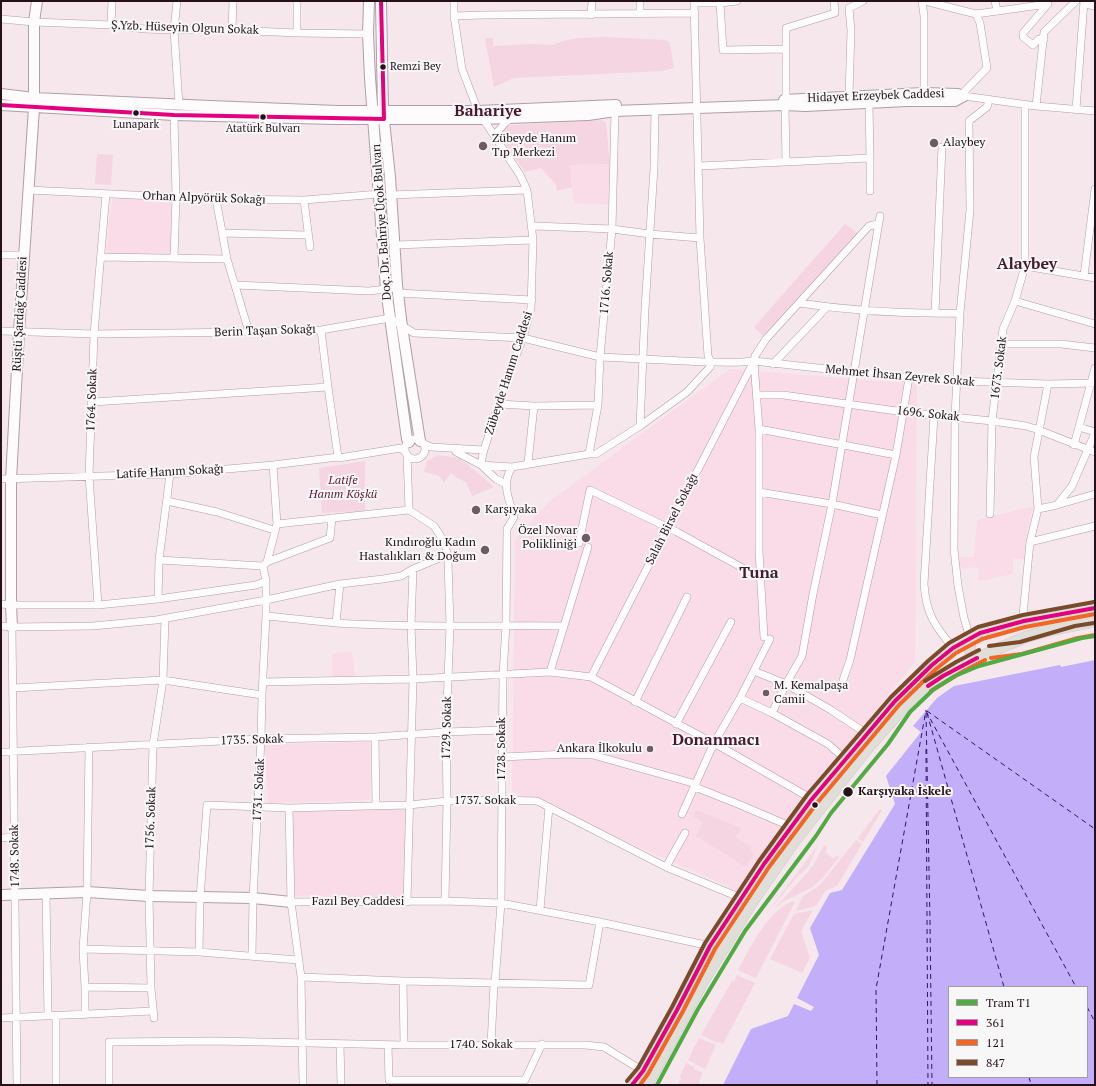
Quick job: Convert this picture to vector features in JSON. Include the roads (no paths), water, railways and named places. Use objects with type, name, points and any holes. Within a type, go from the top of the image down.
[{"type":"main road","name":"Rüştü Şardağ Caddesi","points":[[12,627],[6,604],[6,480],[19,332],[34,103],[34,22],[37,1]]},
{"type":"main road","name":"Doç. Dr. Bahriye Üçok Bulvarı","points":[[369,1],[368,34],[370,78],[379,115],[390,195],[397,289],[421,442]]},
{"type":"main road","name":"Doç. Dr. Bahriye Üçok Bulvarı","points":[[381,1],[379,115],[380,194],[386,289],[408,443]]},
{"type":"main road","name":"Hidayet Erzeybek Caddesi","points":[[480,115],[617,105],[697,105],[785,102],[849,96],[924,93],[958,94],[964,96]]},
{"type":"main road","points":[[1,94],[34,103],[174,115],[335,119],[379,115]]},
{"type":"main road","name":"Hidayet Erzeybek Caddesi","points":[[785,102],[805,106],[907,101],[955,101],[964,96]]},
{"type":"main road","points":[[1,105],[34,103],[179,104],[379,115]]},
{"type":"main road","name":"Hidayet Erzeybek Caddesi","points":[[379,115],[480,115],[514,117],[588,115],[615,111],[655,110],[697,105]]},
{"type":"main road","points":[[648,1077],[651,1055],[677,1010],[710,946],[741,898],[812,799],[886,712],[932,665],[953,648],[970,638],[989,630],[1024,621],[1095,608]]},
{"type":"main road","points":[[635,1084],[648,1077],[661,1061],[705,978],[752,902],[793,843],[866,750],[910,700],[943,676],[979,657],[1047,631],[1095,621]]},
{"type":"main road","points":[[970,638],[970,651],[979,657]]},
{"type":"main road","name":"Fazıl Bey Caddesi","points":[[1,895],[87,892],[200,898],[253,898],[291,902]]},
{"type":"main road","points":[[651,1055],[661,1061]]},
{"type":"street","points":[[111,25],[112,1]]},
{"type":"street","points":[[177,1],[174,30],[179,104]]},
{"type":"street","points":[[232,30],[233,1]]},
{"type":"street","points":[[297,1],[297,33]]},
{"type":"street","name":"Zübeyde Hanım Caddesi","points":[[454,1],[454,16],[462,69],[480,115],[520,175],[526,190],[533,240],[531,308],[523,338],[483,452],[481,465]]},
{"type":"street","points":[[591,14],[592,1]]},
{"type":"street","points":[[640,1],[640,13]]},
{"type":"street","points":[[481,465],[512,467],[596,454],[640,426],[687,392],[710,367],[711,362],[708,356],[700,238],[700,166],[694,2],[720,3],[737,1]]},
{"type":"street","points":[[834,1],[835,13]]},
{"type":"street","points":[[786,162],[786,28],[835,13],[863,1]]},
{"type":"street","points":[[922,1],[924,16],[924,93]]},
{"type":"street","points":[[925,1],[976,14],[1049,3]]},
{"type":"street","points":[[995,1],[997,11]]},
{"type":"street","points":[[1036,106],[1044,32],[1076,1]]},
{"type":"street","points":[[720,3],[723,50],[786,49]]},
{"type":"street","points":[[1044,38],[1039,39],[1033,45],[1023,37],[1023,33],[1049,3]]},
{"type":"street","points":[[1076,110],[1084,3],[1095,6]]},
{"type":"street","points":[[849,8],[851,31],[849,96]]},
{"type":"street","points":[[454,16],[695,13]]},
{"type":"street","points":[[976,14],[980,23],[987,68],[964,92],[964,96],[1025,105],[1095,111]]},
{"type":"street","name":"Ş.Yzb. Hüseyin Olgun Sokak","points":[[1,19],[111,25],[145,29],[368,34]]},
{"type":"street","points":[[970,638],[964,618],[958,586],[954,549],[955,417],[960,313],[970,210],[969,121],[987,106],[989,100]]},
{"type":"street","points":[[869,103],[870,190]]},
{"type":"street","name":"1673. Sokak","points":[[990,514],[992,421],[1003,329],[1015,301],[1025,266],[1025,105]]},
{"type":"street","points":[[640,426],[654,168],[655,110]]},
{"type":"street","name":"1716. Sokak","points":[[589,454],[598,405],[600,357],[612,229],[615,111]]},
{"type":"street","points":[[174,115],[176,197],[174,258]]},
{"type":"street","points":[[498,141],[498,131],[501,126],[514,117]]},
{"type":"street","points":[[935,314],[942,147]]},
{"type":"street","points":[[700,166],[870,158]]},
{"type":"street","points":[[1084,276],[1095,189]]},
{"type":"street","name":"Orhan Alpyörük Sokağı","points":[[28,190],[216,199],[304,200],[380,194]]},
{"type":"street","points":[[390,195],[526,190]]},
{"type":"street","name":"1764. Sokak","points":[[98,606],[89,476],[94,334],[106,194]]},
{"type":"street","points":[[216,199],[227,259],[249,332]]},
{"type":"street","points":[[304,200],[310,247]]},
{"type":"street","points":[[772,713],[802,656],[813,594],[832,504],[880,216]]},
{"type":"street","name":"Salah Birsel Sokağı","points":[[591,677],[754,361],[754,356],[766,339],[869,226],[878,224]]},
{"type":"street","points":[[532,228],[534,226],[612,229],[700,238]]},
{"type":"street","points":[[222,233],[308,235]]},
{"type":"street","points":[[395,246],[533,240]]},
{"type":"street","points":[[1,255],[24,255]]},
{"type":"street","points":[[101,257],[227,259]]},
{"type":"street","points":[[1025,266],[1095,278]]},
{"type":"street","points":[[236,286],[369,291],[394,288],[532,300]]},
{"type":"street","points":[[1015,301],[1095,324]]},
{"type":"street","points":[[798,303],[827,308],[917,314],[960,313]]},
{"type":"street","points":[[773,364],[827,308]]},
{"type":"street","points":[[390,318],[402,327],[414,333],[523,338]]},
{"type":"street","name":"Berin Taşan Sokağı","points":[[1,331],[94,334],[322,330],[390,318]]},
{"type":"street","points":[[322,330],[338,457]]},
{"type":"street","name":"Mehmet İhsan Zeyrek Sokak","points":[[523,338],[600,357],[739,363],[754,361],[909,378],[957,381],[1048,384],[1093,382]]},
{"type":"street","points":[[1001,344],[1061,344],[1095,348]]},
{"type":"street","points":[[682,814],[714,743],[754,671],[767,638],[759,551],[758,492],[760,429],[754,361]]},
{"type":"street","points":[[1074,445],[1093,382],[1095,368]]},
{"type":"street","points":[[843,680],[850,660],[896,455],[909,378]]},
{"type":"street","points":[[1024,621],[1023,615],[1030,542],[1038,510],[1034,457],[1048,384]]},
{"type":"street","points":[[92,402],[328,387]]},
{"type":"street","name":"1696. Sokak","points":[[757,395],[783,395],[934,416],[992,421],[1026,426],[1092,451]]},
{"type":"street","points":[[499,404],[534,406],[598,405]]},
{"type":"street","points":[[524,465],[528,463],[534,406]]},
{"type":"street","points":[[934,416],[924,589],[927,607],[932,619],[939,631],[953,648]]},
{"type":"street","points":[[1057,505],[1072,486],[1092,451],[1095,432],[1079,427]]},
{"type":"street","points":[[760,429],[896,455]]},
{"type":"street","points":[[167,501],[275,527],[332,518],[409,510],[405,450],[408,443],[414,440],[431,447],[483,452]]},
{"type":"street","points":[[421,442],[425,448],[423,455]]},
{"type":"street","name":"Latife Hanım Sokağı","points":[[338,457],[340,455],[395,447],[408,443]]},
{"type":"street","name":"Latife Hanım Sokağı","points":[[6,480],[170,474],[339,458],[401,448],[406,454]]},
{"type":"street","points":[[406,454],[415,459],[423,455],[436,452],[483,452]]},
{"type":"street","points":[[456,452],[481,465],[496,478],[506,484],[508,474],[512,467]]},
{"type":"street","points":[[265,564],[275,527],[273,465]]},
{"type":"street","points":[[158,599],[159,560],[170,474]]},
{"type":"street","name":"1728. Sokak","points":[[491,1045],[494,983],[501,903],[502,730],[506,625],[507,529],[514,517],[506,484]]},
{"type":"street","points":[[580,543],[590,490],[668,528],[761,578]]},
{"type":"street","points":[[758,492],[832,504],[882,515]]},
{"type":"street","points":[[1038,510],[1095,494]]},
{"type":"street","name":"1729. Sokak","points":[[409,510],[434,526],[445,543],[448,560],[450,626],[446,732],[447,801],[445,901]]},
{"type":"street","points":[[159,560],[265,564],[330,538],[332,518]]},
{"type":"street","points":[[1030,542],[1095,526]]},
{"type":"street","points":[[550,672],[588,547]]},
{"type":"street","points":[[1,626],[93,626],[165,619],[340,584],[401,576],[412,569],[447,555]]},
{"type":"street","name":"1731. Sokak","points":[[252,956],[253,898],[262,739],[262,696],[266,616],[265,564]]},
{"type":"street","points":[[407,902],[413,679],[411,625],[412,569]]},
{"type":"street","points":[[6,604],[98,606],[158,599],[256,584],[266,581]]},
{"type":"street","points":[[336,623],[340,584]]},
{"type":"street","points":[[635,702],[687,597]]},
{"type":"street","points":[[266,616],[336,623],[450,626],[564,626]]},
{"type":"street","name":"1756. Sokak","points":[[85,1015],[154,1014],[151,988],[149,896],[153,745],[163,680],[165,619]]},
{"type":"street","points":[[676,724],[731,622]]},
{"type":"street","name":"1748. Sokak","points":[[12,627],[17,1085]]},
{"type":"street","points":[[754,671],[786,684],[831,710],[867,734]]},
{"type":"street","points":[[263,682],[413,679],[550,672],[591,677],[635,702],[714,743],[812,799]]},
{"type":"street","points":[[13,688],[163,680],[262,696]]},
{"type":"street","points":[[740,698],[772,713],[828,744],[846,760]]},
{"type":"street","name":"1735. Sokak","points":[[1,752],[262,739],[375,737],[502,730]]},
{"type":"street","points":[[375,737],[376,806]]},
{"type":"street","points":[[1,1018],[85,1015],[83,949],[87,892],[89,748]]},
{"type":"street","points":[[502,757],[568,754],[592,756],[695,785],[792,827]]},
{"type":"street","name":"1737. Sokak","points":[[200,898],[207,805],[289,808],[409,805],[447,801],[502,800],[537,802],[666,867],[741,898]]},
{"type":"street","points":[[289,808],[291,902],[301,977],[303,1085]]},
{"type":"street","points":[[540,910],[549,808]]},
{"type":"street","points":[[666,867],[685,833]]},
{"type":"street","points":[[1,838],[14,837]]},
{"type":"street","points":[[46,893],[56,1085]]},
{"type":"street","points":[[199,952],[200,898]]},
{"type":"street","name":"Fazıl Bey Caddesi","points":[[291,902],[445,901],[501,903],[600,922],[710,946]]},
{"type":"street","points":[[301,977],[588,985],[600,922]]},
{"type":"street","points":[[83,949],[199,952],[298,960]]},
{"type":"street","points":[[403,981],[404,1045]]},
{"type":"street","points":[[85,987],[151,988]]},
{"type":"street","name":"1740. Sokak","points":[[109,1085],[109,1042],[215,1040],[404,1045],[585,1045],[604,1047],[648,1077]]},
{"type":"street","points":[[340,1044],[340,1085]]},
{"type":"street","points":[[388,1044],[389,1080],[525,1080],[542,1044]]},
{"type":"tram line","name":"T1","points":[[657,1085],[698,1009],[745,931],[816,836],[831,813],[888,744],[910,712],[934,689],[955,676],[979,666],[1082,638],[1095,636]]},
{"type":"place","name":"Remzi Bey","points":[[383,67]]},
{"type":"place","name":"Lunapark","points":[[136,113]]},
{"type":"place","name":"Atatürk Bulvarı","points":[[263,117]]},
{"type":"place","name":"Alaybey","points":[[934,143]]},
{"type":"place","name":"Zübeyde Hanım Tıp Merkezi","points":[[483,146]]},
{"type":"place","name":"Karşıyaka","points":[[476,510]]},
{"type":"place","name":"Özel Novar Polikliniği","points":[[586,538]]},
{"type":"place","name":"Kındıroğlu Kadın Hastalıkları & Doğum","points":[[485,550]]},
{"type":"place","name":"M. Kemalpaşa Camii","points":[[766,693]]},
{"type":"place","name":"Ankara İlkokulu","points":[[650,749]]},
{"type":"place","name":"Karşıyaka İskele","points":[[848,792]]},
{"type":"district","name":"Bahariye","points":[[488,111]]},
{"type":"district","name":"Alaybey","points":[[1027,264]]},
{"type":"district","name":"Tuna","points":[[759,573]]},
{"type":"district","name":"Donanmacı","points":[[716,740]]},
{"type":"park label","name":"Latife Hanım Köşkü","points":[[343,488]]}]
